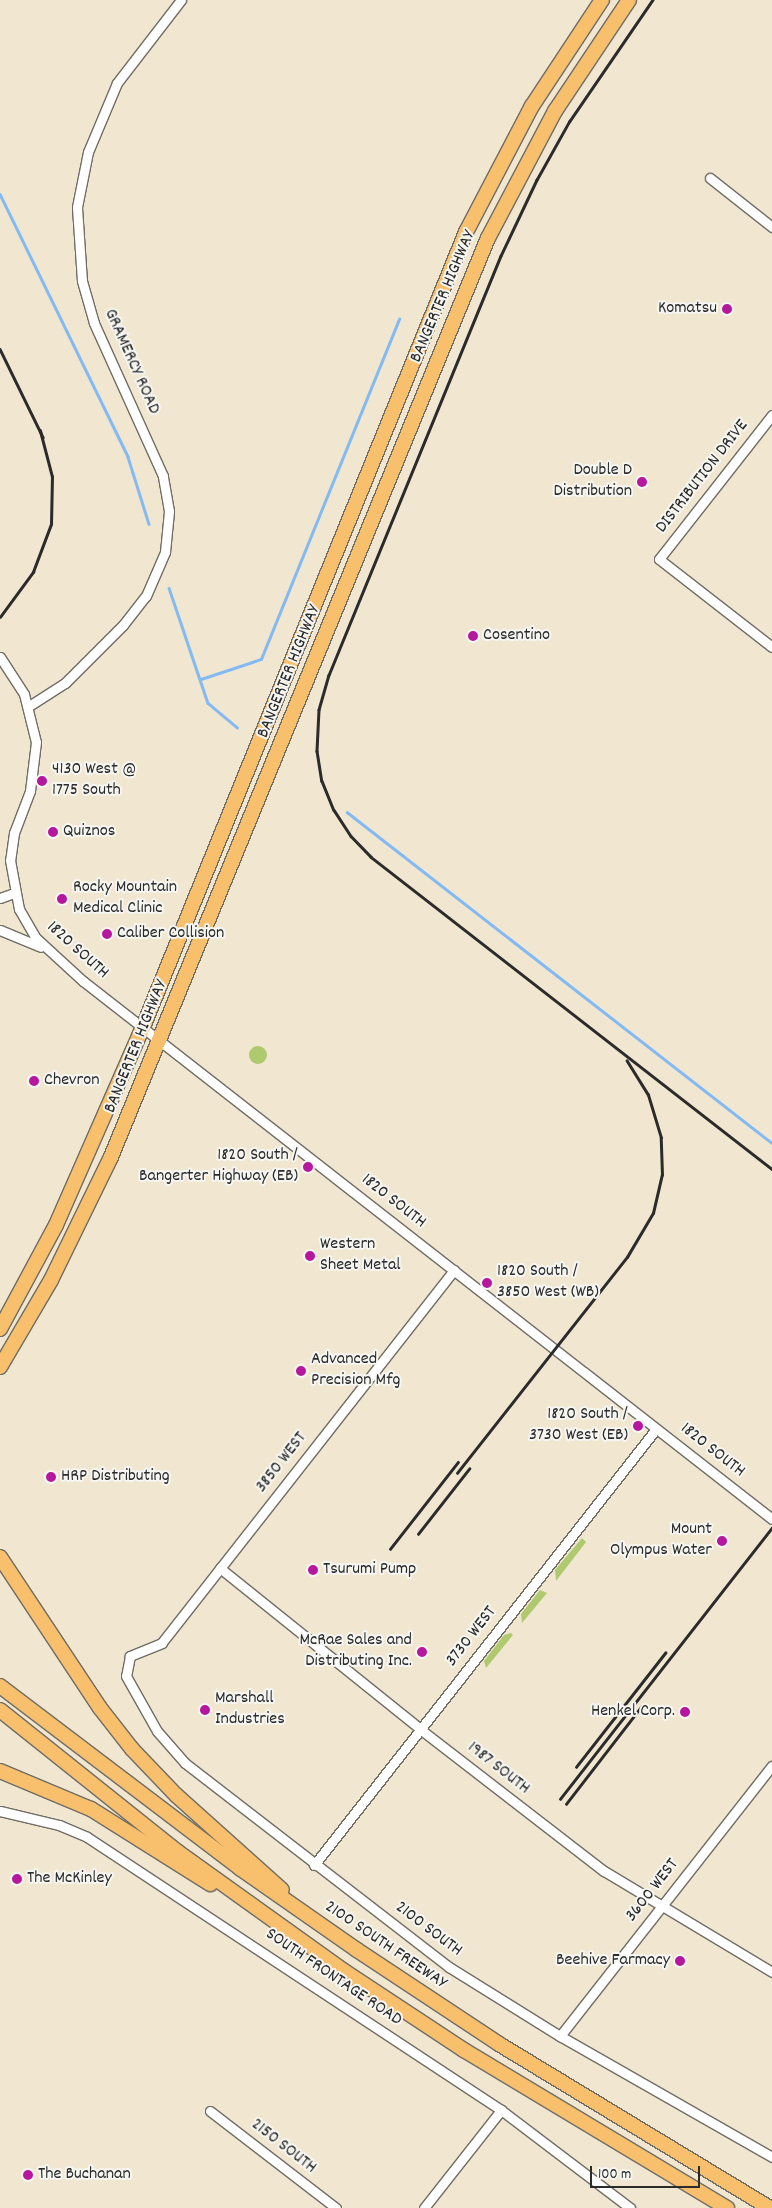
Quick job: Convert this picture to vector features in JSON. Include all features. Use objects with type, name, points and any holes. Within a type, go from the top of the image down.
[{"type":"highway","name":"BANGERTER HIGHWAY","points":[[0,1329],[56,1225],[143,1027],[466,232],[532,106],[602,0]]},
{"type":"highway","name":"BANGERTER HIGHWAY","points":[[0,1366],[80,1222],[160,1040],[488,238],[555,111],[630,0]]},
{"type":"highway","points":[[0,1545],[29,1599]]},
{"type":"highway","points":[[0,1557],[100,1708],[132,1749],[176,1794],[269,1876],[305,1914]]},
{"type":"highway","name":"2100 SOUTH FREEWAY","points":[[0,1686],[305,1914],[499,2044],[771,2207]]},
{"type":"highway","points":[[0,1710],[262,1914],[464,2050],[727,2208]]},
{"type":"highway","points":[[0,1771],[91,1809],[189,1872],[262,1914]]},
{"type":"street","name":"GRAMERCY ROAD","points":[[28,706],[65,682],[123,625],[146,596],[165,552],[169,511],[163,476],[94,323],[82,281],[77,207],[88,152],[118,83],[181,0]]},
{"type":"street","points":[[710,178],[772,227]]},
{"type":"street","name":"DISTRIBUTION DRIVE","points":[[772,415],[659,559],[772,648]]},
{"type":"street","name":"1820 SOUTH","points":[[0,657],[12,672],[28,706],[36,742],[36,765],[10,850],[14,893],[27,924],[47,951],[772,1520]]},
{"type":"street","points":[[0,898],[14,893]]},
{"type":"street","points":[[0,930],[47,951]]},
{"type":"street","name":"3850 WEST","points":[[126,1662],[137,1652],[162,1643],[454,1270]]},
{"type":"street","name":"3730 WEST","points":[[314,1865],[656,1428]]},
{"type":"street","name":"1987 SOUTH","points":[[220,1568],[420,1730],[604,1871],[772,1972]]},
{"type":"street","name":"2100 SOUTH","points":[[126,1662],[126,1676],[138,1702],[172,1750],[314,1865],[449,1967],[560,2036],[772,2157]]},
{"type":"street","name":"3600 WEST","points":[[560,2036],[772,1766]]},
{"type":"street","name":"SOUTH FRONTAGE ROAD","points":[[0,1811],[59,1825],[87,1837],[501,2110],[630,2208]]},
{"type":"street","points":[[424,2208],[501,2110]]},
{"type":"street","name":"2150 SOUTH","points":[[210,2111],[336,2208]]},
{"type":"green space","points":[[254,1046],[262,1046],[267,1051],[265,1062],[254,1064],[249,1059],[249,1051]]},
{"type":"green space","points":[[582,1538],[586,1542],[556,1581],[555,1570]]},
{"type":"green space","points":[[540,1590],[547,1593],[522,1623],[521,1614]]},
{"type":"green space","points":[[511,1633],[513,1635],[486,1668],[484,1661],[504,1635]]},
{"type":"waterway","points":[[0,194],[128,457],[149,524]]},
{"type":"waterway","points":[[201,679],[261,659],[399,319]]},
{"type":"waterway","points":[[169,588],[208,703],[237,727]]},
{"type":"waterway","points":[[347,812],[772,1143]]},
{"type":"railway","points":[[653,0],[570,121],[537,180],[501,256],[329,675],[319,710],[317,751],[322,781],[334,810],[351,836],[371,857],[772,1169]]},
{"type":"railway","points":[[0,349],[43,437]]},
{"type":"railway","points":[[0,617],[33,572],[51,524],[52,477],[40,431]]},
{"type":"railway","points":[[457,1473],[627,1257],[653,1213],[662,1175],[661,1138],[648,1095],[627,1061]]},
{"type":"railway","points":[[390,1549],[458,1462]]},
{"type":"railway","points":[[418,1534],[469,1469]]},
{"type":"railway","points":[[560,1799],[772,1528]]},
{"type":"railway","points":[[576,1767],[665,1653]]},
{"type":"railway","points":[[566,1804],[641,1707]]},
{"type":"place","name":"Komatsu","points":[[727,309]]},
{"type":"place","name":"Double D Distribution","points":[[642,482]]},
{"type":"place","name":"Cosentino","points":[[473,636]]},
{"type":"place","name":"4130 West @ 1775 South","points":[[42,781]]},
{"type":"place","name":"Quiznos","points":[[53,832]]},
{"type":"place","name":"Rocky Mountain Medical Clinic","points":[[62,899]]},
{"type":"place","name":"Caliber Collision","points":[[107,934]]},
{"type":"place","name":"Chevron","points":[[34,1081]]},
{"type":"place","name":"1820 South / Bangerter Highway (EB)","points":[[308,1167]]},
{"type":"place","name":"Western Sheet Metal","points":[[310,1256]]},
{"type":"place","name":"1820 South / 3850 West (WB)","points":[[487,1283]]},
{"type":"place","name":"Advanced Precision Mfg","points":[[301,1371]]},
{"type":"place","name":"1820 South / 3730 West (EB)","points":[[638,1426]]},
{"type":"place","name":"HRP Distributing","points":[[51,1477]]},
{"type":"place","name":"Mount Olympus Water","points":[[722,1541]]},
{"type":"place","name":"Tsurumi Pump","points":[[313,1570]]},
{"type":"place","name":"McRae Sales and Distributing Inc.","points":[[422,1652]]},
{"type":"place","name":"Marshall Industries","points":[[205,1710]]},
{"type":"place","name":"Henkel Corp.","points":[[685,1712]]},
{"type":"place","name":"The McKinley","points":[[17,1879]]},
{"type":"place","name":"Beehive Farmacy","points":[[680,1961]]},
{"type":"place","name":"The Buchanan","points":[[28,2175]]}]
